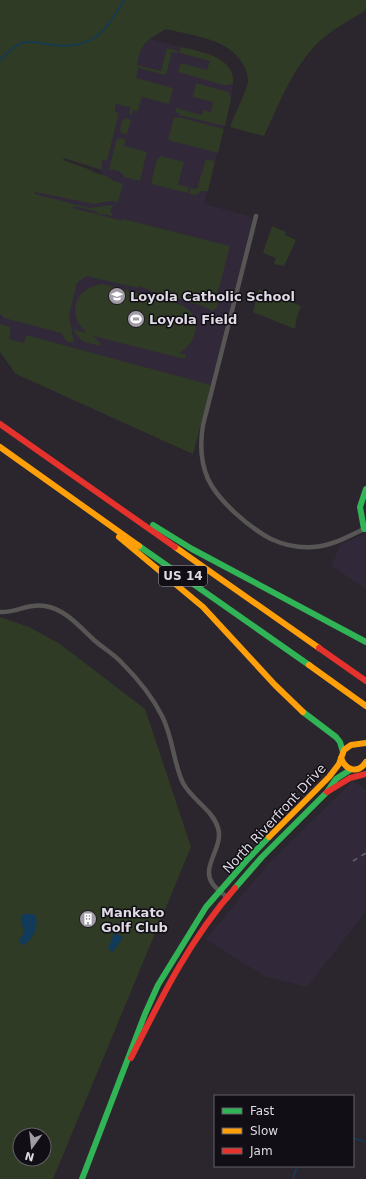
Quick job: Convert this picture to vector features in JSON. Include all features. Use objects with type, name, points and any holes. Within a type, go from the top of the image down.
[{"type":"main road","name":"US 14","points":[[0,424],[366,681]]},
{"type":"main road","name":"US 14","points":[[0,448],[366,706]]},
{"type":"main road","points":[[72,475],[186,545],[366,642]]},
{"type":"main road","points":[[365,529],[360,507],[366,489]]},
{"type":"main road","points":[[80,504],[204,607],[275,685],[305,713],[336,736],[340,742],[343,765],[358,772]]},
{"type":"main road","points":[[342,755],[351,745],[366,743]]},
{"type":"main road","name":"North Riverfront Drive","points":[[82,1179],[145,1014],[158,985],[178,951],[206,907],[255,851],[329,777],[342,755]]},
{"type":"main road","points":[[327,792],[358,772],[363,768],[366,762]]},
{"type":"main road","name":"North Riverfront Drive","points":[[120,1081],[176,969],[203,928],[252,868],[327,792],[336,779],[358,772]]},
{"type":"street","points":[[256,216],[203,425],[201,452],[205,471],[212,486],[222,500],[262,534],[278,542],[299,547],[323,546],[334,544],[365,529]]},
{"type":"street","points":[[0,612],[8,612],[30,606],[54,608],[75,622],[96,642],[122,662],[154,703],[162,716],[184,784],[214,820],[219,830],[219,841],[209,873],[212,883],[228,898]]},
{"type":"shaded area","name":"Loyola Catholic School","points":[[150,39],[206,53],[219,59],[231,70],[234,78],[231,99],[204,204],[249,216],[252,222],[193,454],[16,374],[0,352],[0,241],[22,179],[102,174],[102,160],[107,161],[119,114],[115,112],[116,104],[136,53]]},
{"type":"shaded area","points":[[366,533],[366,589],[332,566],[340,545]]},
{"type":"shaded area","points":[[353,781],[366,790],[366,911],[307,987],[264,976],[206,939],[270,862]]},
{"type":"green space","points":[[0,0],[366,0],[366,10],[327,35],[303,60],[288,84],[264,136],[230,127],[248,81],[244,66],[238,57],[230,49],[210,40],[199,36],[166,29],[146,43],[143,47],[137,65],[161,71],[167,48],[178,51],[177,53],[172,52],[166,75],[138,68],[136,78],[173,88],[169,104],[142,97],[138,111],[133,110],[132,115],[130,115],[130,107],[116,104],[115,112],[119,113],[107,161],[102,160],[102,170],[64,158],[63,160],[123,184],[118,202],[110,201],[94,204],[35,192],[35,194],[89,208],[113,205],[110,212],[113,214],[112,216],[101,215],[95,211],[74,206],[72,208],[123,221],[123,219],[230,246],[217,296],[217,308],[212,311],[203,306],[150,291],[138,286],[138,288],[86,276],[77,283],[69,315],[74,343],[66,341],[61,333],[4,318],[0,314]]},
{"type":"green space","points":[[181,47],[206,53],[223,61],[229,67],[232,74],[233,83],[224,85],[178,72],[181,63],[207,70],[210,61],[179,53]]},
{"type":"green space","points":[[196,83],[229,92],[231,99],[225,126],[179,115],[179,113],[175,112],[176,108],[202,115],[203,110],[211,112],[213,102],[193,97]]},
{"type":"green space","points":[[174,117],[224,129],[218,153],[168,140]]},
{"type":"green space","points":[[126,118],[131,120],[127,134],[121,133],[120,130],[122,120]]},
{"type":"green space","points":[[119,138],[126,139],[124,146],[147,152],[140,181],[124,177],[118,171],[109,170],[116,141]]},
{"type":"green space","points":[[161,156],[184,162],[178,185],[189,187],[188,193],[151,184],[157,159]]},
{"type":"green space","points":[[206,159],[215,161],[208,191],[202,191],[195,195],[189,194],[191,188],[197,189]]},
{"type":"green space","points":[[272,226],[286,232],[285,235],[296,240],[284,266],[274,264],[276,258],[263,253]]},
{"type":"green space","points":[[103,284],[179,304],[187,308],[195,320],[196,327],[195,335],[191,342],[179,353],[186,355],[185,359],[93,336],[101,344],[100,346],[82,341],[74,331],[76,329],[87,333],[80,326],[76,318],[76,302],[86,290],[93,286]]},
{"type":"green space","points":[[259,289],[301,306],[295,329],[253,312]]},
{"type":"green space","points":[[0,324],[11,327],[9,339],[24,343],[26,335],[211,385],[193,454],[16,374],[0,352]]},
{"type":"green space","points":[[0,617],[29,627],[60,644],[145,709],[191,847],[53,1179],[0,1179]]},
{"type":"water","points":[[23,914],[35,915],[37,923],[32,937],[29,941],[22,945],[19,940],[24,933],[21,921]]},
{"type":"water","points":[[114,933],[123,937],[113,952],[108,949]]},
{"type":"waterway","points":[[0,60],[16,46],[26,42],[66,46],[78,45],[88,41],[104,30],[124,0]]},
{"type":"waterway","points":[[354,1138],[366,1142]]},
{"type":"waterway","points":[[293,1179],[297,1167]]},
{"type":"railway","points":[[353,861],[366,853]]},
{"type":"traffic: fast","points":[[366,489],[360,507],[364,529],[366,529]]},
{"type":"traffic: fast","points":[[153,525],[192,549],[366,642]]},
{"type":"traffic: fast","points":[[139,546],[309,665]]},
{"type":"traffic: fast","points":[[303,712],[336,737],[340,742],[343,752]]},
{"type":"traffic: fast","points":[[235,888],[262,857],[327,792],[336,779],[350,770]]},
{"type":"traffic: fast","points":[[82,1179],[145,1014],[158,985],[206,907],[269,837]]},
{"type":"traffic: slow","points":[[0,447],[139,546]]},
{"type":"traffic: slow","points":[[119,537],[203,607],[275,685],[303,712]]},
{"type":"traffic: slow","points":[[175,547],[319,648]]},
{"type":"traffic: slow","points":[[309,665],[366,706]]},
{"type":"traffic: slow","points":[[269,837],[329,777],[339,764],[344,750],[351,745],[366,743]]},
{"type":"traffic: slow","points":[[341,758],[346,766],[352,769],[359,768],[366,762]]},
{"type":"traffic: jam","points":[[0,424],[175,547]]},
{"type":"traffic: jam","points":[[319,648],[366,681]]},
{"type":"traffic: jam","points":[[327,792],[350,778],[366,774]]},
{"type":"traffic: jam","points":[[131,1058],[165,991],[190,948],[219,907],[235,888]]},
{"type":"place","name":"Loyola Catholic School","points":[[117,296]]},
{"type":"place","name":"Loyola Field","points":[[136,319]]},
{"type":"place","name":"Mankato Golf Club","points":[[88,919]]}]
